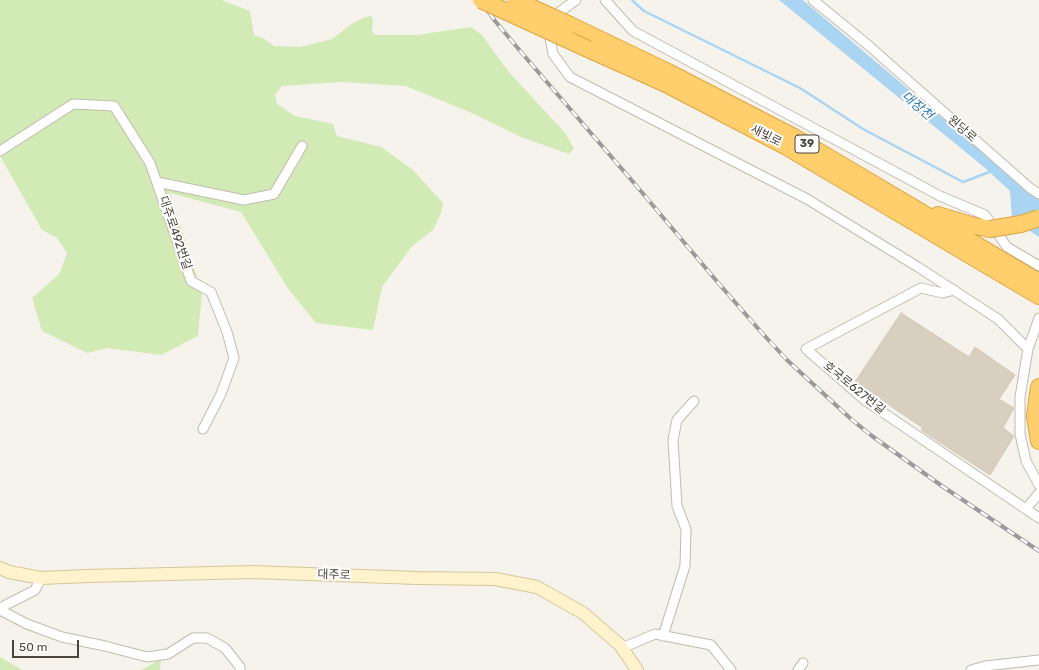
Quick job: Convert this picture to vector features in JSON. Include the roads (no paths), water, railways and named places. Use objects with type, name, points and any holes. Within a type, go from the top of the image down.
[{"type":"highway","name":"새빛로","points":[[481,0],[666,84],[787,147],[1036,283]]},
{"type":"highway","name":"새빛로","points":[[515,0],[668,72],[794,137],[915,208],[1036,283]]},
{"type":"highway","points":[[915,208],[970,225],[990,229],[1021,224],[1039,218]]},
{"type":"highway","points":[[1039,387],[1035,416],[1039,440]]},
{"type":"street","points":[[576,0],[558,13],[549,33],[553,54],[570,77],[807,199],[918,267],[998,319],[1028,349]]},
{"type":"street","points":[[605,0],[633,31],[940,196],[984,215],[1036,283]]},
{"type":"street","name":"원당로","points":[[813,0],[868,45],[1030,188],[1039,194]]},
{"type":"street","name":"대주로492번길","points":[[0,151],[73,104],[114,106],[150,163],[191,281],[211,292],[227,332],[234,358],[221,394],[203,429]]},
{"type":"street","name":"대주로492번길","points":[[157,182],[244,200],[274,194],[302,146]]},
{"type":"street","name":"호국로627번길","points":[[954,290],[943,293],[921,288],[806,349],[866,400],[1039,518]]},
{"type":"street","points":[[1039,318],[1028,349],[1020,397],[1020,434],[1026,461],[1039,485]]},
{"type":"street","points":[[662,636],[685,566],[686,529],[677,506],[674,440],[677,420],[694,401]]},
{"type":"street","points":[[1026,509],[1039,493]]},
{"type":"street","name":"대주로","points":[[0,568],[9,572],[41,578],[253,572],[418,578],[495,579],[536,587],[583,613],[620,645],[637,670]]},
{"type":"street","points":[[0,609],[35,590],[41,578]]},
{"type":"street","points":[[0,609],[27,624],[62,637],[147,657],[168,654],[193,638],[207,638],[225,648],[240,667],[240,670]]},
{"type":"street","points":[[622,648],[655,634],[710,645],[731,670]]},
{"type":"street","points":[[971,670],[985,666],[1039,660]]},
{"type":"water","name":"대장천","points":[[779,0],[803,0],[1039,200],[1039,237],[1012,219],[1010,191],[984,167]]},
{"type":"waterway","points":[[632,0],[644,11],[800,88],[863,129],[963,182],[992,171]]},
{"type":"railway","points":[[480,0],[495,21],[527,59],[720,285],[787,360],[851,419],[872,436],[942,486],[1039,551]]}]
